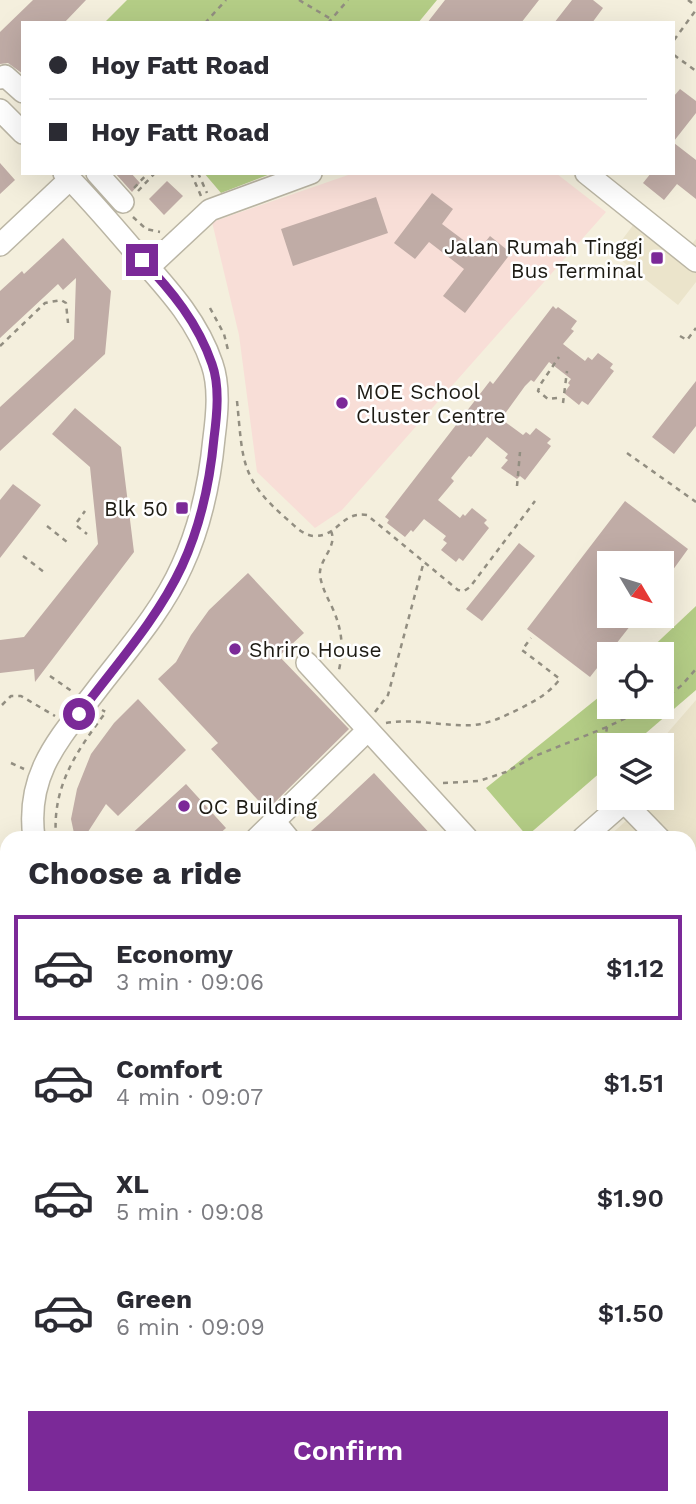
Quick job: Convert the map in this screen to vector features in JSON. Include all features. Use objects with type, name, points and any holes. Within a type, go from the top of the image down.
[{"type":"street","points":[[0,78],[9,77],[21,90]]},
{"type":"street","points":[[0,110],[21,131]]},
{"type":"street","points":[[99,175],[123,202]]},
{"type":"street","points":[[149,267],[210,209],[306,175]]},
{"type":"street","points":[[588,175],[696,261]]},
{"type":"street","points":[[0,245],[67,176],[191,317],[213,366],[216,383],[216,424],[212,456],[195,529],[183,565],[143,629],[44,764],[35,787],[32,809],[34,831]]},
{"type":"street","points":[[307,663],[373,725],[419,786],[461,831]]},
{"type":"street","points":[[264,831],[373,725]]},
{"type":"street","points":[[591,831],[624,802],[652,831]]},
{"type":"street","points":[[274,821],[282,831]]},
{"type":"path","points":[[207,21],[226,0]]},
{"type":"path","points":[[299,0],[330,21],[348,0]]},
{"type":"path","points":[[675,39],[696,8],[688,0]]},
{"type":"path","points":[[675,56],[696,71]]},
{"type":"path","points":[[192,175],[205,205]]},
{"type":"path","points":[[199,175],[210,203]]},
{"type":"path","points":[[0,346],[45,303],[61,300],[66,303],[68,323]]},
{"type":"path","points":[[210,308],[224,334],[229,355]]},
{"type":"path","points":[[680,336],[687,340],[696,328]]},
{"type":"path","points":[[557,398],[548,399],[538,390],[559,357]]},
{"type":"path","points":[[563,403],[566,371]]},
{"type":"path","points":[[237,402],[245,467],[260,494],[306,535],[320,536],[356,513],[367,515],[458,590],[464,592],[535,500]]},
{"type":"path","points":[[517,486],[520,452]]},
{"type":"path","points":[[627,453],[696,502]]},
{"type":"path","points":[[85,511],[77,524],[87,534]]},
{"type":"path","points":[[47,526],[67,542]]},
{"type":"path","points":[[331,531],[333,543],[326,554],[320,574],[343,637],[338,677]]},
{"type":"path","points":[[23,556],[44,572]]},
{"type":"path","points":[[373,725],[388,695],[424,561]]},
{"type":"path","points":[[373,725],[402,720],[473,725],[494,721],[537,700],[560,679],[522,650],[531,638]]},
{"type":"path","points":[[674,691],[696,669]]},
{"type":"path","points":[[50,676],[79,696]]},
{"type":"path","points":[[2,705],[10,696],[22,696],[70,725]]},
{"type":"path","points":[[56,831],[55,818],[62,780],[86,738],[106,712],[97,706]]},
{"type":"path","points":[[419,786],[479,781],[506,772],[535,756],[624,719]]},
{"type":"path","points":[[606,733],[607,727]]},
{"type":"path","points":[[12,763],[24,769]]},
{"type":"shaded area","name":"MOE School Cluster Centre","points":[[348,175],[558,175],[606,212],[342,510],[315,528],[257,472],[239,335],[212,222]]},
{"type":"shaded area","points":[[634,224],[679,260],[696,239],[696,282],[678,305],[612,253]]},
{"type":"shaded area","points":[[696,700],[696,831],[615,831],[638,810],[674,810],[674,733],[667,733]]},
{"type":"green space","points":[[127,0],[437,0],[420,21],[106,21]]},
{"type":"green space","points":[[206,175],[268,175],[221,193]]},
{"type":"green space","points":[[696,606],[696,690],[674,709],[674,642],[658,642]]},
{"type":"green space","points":[[597,699],[597,719],[662,719],[646,733],[597,733],[597,775],[533,831],[523,831],[486,788]]},
{"type":"building","points":[[33,0],[86,0],[66,21],[21,21],[21,73],[8,63],[0,64],[0,32]]},
{"type":"building","points":[[445,0],[539,0],[523,21],[429,21]]},
{"type":"building","points":[[572,0],[593,0],[603,8],[593,21],[556,21]]},
{"type":"building","points":[[680,89],[696,101],[696,113],[675,140],[675,95]]},
{"type":"building","points":[[675,144],[696,160],[696,199],[677,184],[664,200],[643,183],[649,175],[675,175]]},
{"type":"building","points":[[0,163],[15,180],[0,194]]},
{"type":"building","points":[[117,175],[133,175],[140,183],[132,192]]},
{"type":"building","points":[[167,181],[183,196],[164,215],[149,199]]},
{"type":"building","points":[[432,193],[453,209],[442,224],[478,251],[490,236],[511,253],[465,313],[443,296],[464,269],[429,242],[415,259],[394,243]]},
{"type":"building","points":[[376,197],[388,233],[293,266],[281,229]]},
{"type":"building","points":[[63,238],[111,291],[105,354],[0,451],[0,407],[74,339],[76,278],[63,290],[58,284],[0,338],[0,291],[22,271],[24,274]]},
{"type":"building","points":[[553,306],[577,321],[571,329],[574,331],[563,344],[585,361],[588,357],[592,360],[598,353],[613,364],[610,368],[614,371],[588,405],[582,401],[579,405],[564,393],[571,379],[549,362],[534,382],[531,380],[525,386],[501,419],[523,435],[526,432],[530,435],[536,428],[551,439],[547,443],[551,446],[525,480],[520,476],[517,479],[501,468],[508,460],[505,458],[508,454],[487,437],[451,478],[454,481],[438,500],[460,518],[472,508],[487,520],[484,523],[489,528],[463,561],[459,558],[456,562],[441,550],[447,543],[443,540],[446,536],[424,519],[405,537],[387,523],[389,520],[385,517],[490,381],[493,384]]},
{"type":"building","points":[[696,381],[696,426],[674,454],[652,437]]},
{"type":"building","points":[[75,408],[121,447],[134,552],[35,682],[34,669],[0,673],[0,640],[24,637],[98,544],[90,467],[52,434]]},
{"type":"building","points":[[13,484],[41,505],[0,558],[0,500]]},
{"type":"building","points":[[625,501],[688,549],[674,568],[674,551],[597,551],[597,628],[629,628],[618,642],[597,642],[597,668],[590,677],[527,629]]},
{"type":"building","points":[[519,543],[535,556],[482,621],[466,609]]},
{"type":"building","points":[[248,573],[304,633],[279,656],[349,729],[267,810],[211,749],[218,743],[158,679],[176,662],[209,610]]},
{"type":"building","points":[[138,699],[186,750],[118,816],[106,804],[89,831],[74,831],[71,819],[77,789],[91,754],[114,723]]},
{"type":"building","points":[[374,773],[428,831],[311,831]]},
{"type":"building","name":"OC Building","points":[[186,784],[226,828],[223,831],[135,831]]},
{"type":"place","name":"Jalan Rumah Tinggi Bus Terminal","points":[[657,258]]},
{"type":"place","name":"MOE School Cluster Centre","points":[[342,403]]},
{"type":"place","name":"Blk 50","points":[[182,508]]},
{"type":"place","name":"Shriro House","points":[[235,649]]},
{"type":"place","name":"OC Building","points":[[184,806]]},
{"type":"route","points":[[79,714],[143,629],[183,565],[200,512],[212,456],[216,424],[216,383],[213,366],[191,317],[142,260]]}]
